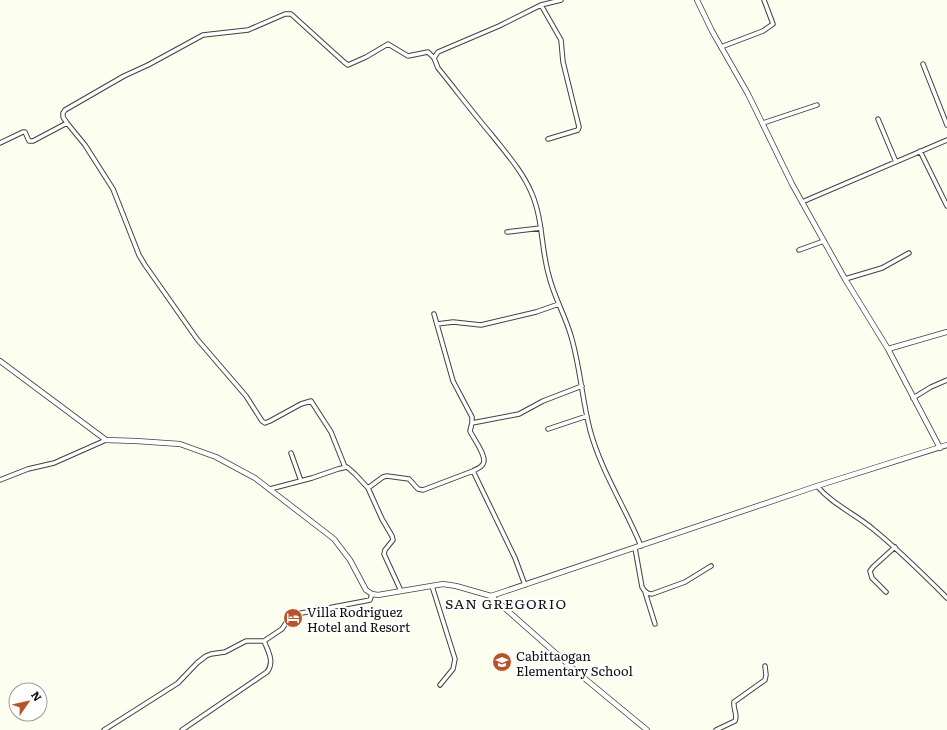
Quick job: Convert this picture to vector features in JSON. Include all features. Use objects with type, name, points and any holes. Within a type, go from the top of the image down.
[{"type":"street","points":[[434,58],[438,52],[499,26],[541,5],[561,0]]},
{"type":"street","points":[[697,0],[720,47],[748,94],[781,163],[802,202],[845,279],[888,349],[940,448]]},
{"type":"street","points":[[720,47],[763,30],[774,24],[764,0]]},
{"type":"street","points":[[541,5],[561,40],[564,62],[579,127],[578,130],[548,139]]},
{"type":"street","points":[[345,467],[331,432],[310,401],[300,404],[270,422],[265,423],[262,421],[246,396],[200,343],[145,265],[139,255],[111,185],[82,141],[67,123],[63,115],[65,110],[124,76],[151,64],[203,35],[248,30],[285,14],[291,14],[346,64],[351,65],[388,44],[408,56],[428,52],[434,58],[438,68],[520,172],[532,194],[541,228],[542,243],[549,276],[571,335],[587,416],[594,443],[615,493],[641,546]]},
{"type":"street","points":[[923,64],[947,125]]},
{"type":"street","points":[[763,123],[817,105]]},
{"type":"street","points":[[878,119],[896,162]]},
{"type":"street","points":[[0,144],[22,132],[25,132],[28,141],[33,141],[67,123]]},
{"type":"street","points":[[802,202],[947,140]]},
{"type":"street","points":[[920,151],[947,206]]},
{"type":"street","points":[[507,232],[541,228]]},
{"type":"street","points":[[799,250],[824,242]]},
{"type":"street","points":[[845,279],[882,268],[909,253]]},
{"type":"street","points":[[437,324],[453,322],[481,325],[536,312],[559,304]]},
{"type":"street","points":[[368,488],[386,476],[409,479],[421,490],[472,472],[482,466],[485,460],[470,431],[472,417],[453,381],[434,314]]},
{"type":"street","points":[[888,349],[947,332]]},
{"type":"street","points":[[0,361],[106,440]]},
{"type":"street","points":[[913,398],[931,387],[947,380]]},
{"type":"street","points":[[472,423],[519,414],[543,401],[582,386]]},
{"type":"street","points":[[548,429],[587,416]]},
{"type":"street","points":[[0,480],[28,469],[54,463],[106,440],[136,441],[186,446],[210,455],[255,478],[334,539],[350,560],[366,590],[372,594],[378,595],[443,584],[456,586],[491,596],[584,678],[647,730]]},
{"type":"street","points":[[491,596],[817,486],[947,445]]},
{"type":"street","points":[[291,453],[301,481]]},
{"type":"street","points":[[270,489],[345,467],[350,469],[368,488],[382,519],[392,536],[392,540],[384,554],[401,591]]},
{"type":"street","points":[[472,472],[515,558],[525,585]]},
{"type":"street","points":[[817,486],[827,496],[861,519],[895,547],[947,598]]},
{"type":"street","points":[[886,592],[872,578],[870,571],[895,547]]},
{"type":"street","points":[[635,548],[642,586],[655,624]]},
{"type":"street","points":[[645,592],[652,594],[685,582],[711,566]]},
{"type":"street","points":[[432,586],[455,659],[453,669],[440,685]]},
{"type":"street","points":[[104,730],[178,683],[197,663],[206,656],[224,652],[246,641],[264,641],[282,629],[291,615],[370,600],[372,594]]},
{"type":"street","points":[[182,730],[267,672],[271,661],[264,641]]},
{"type":"street","points":[[716,730],[735,721],[734,702],[765,680],[765,666]]},
{"type":"place","name":"Villa Rodriguez Hotel and Resort","points":[[293,618]]},
{"type":"place","name":"Cabittaogan Elementary School","points":[[502,662]]},
{"type":"district","name":"SAN GREGORIO","points":[[506,603]]}]
